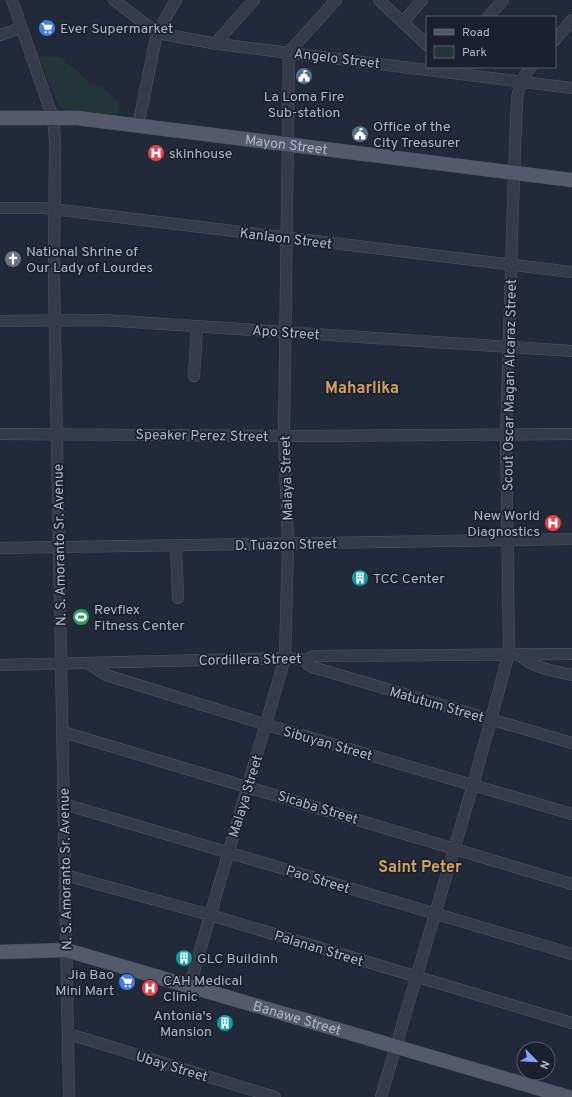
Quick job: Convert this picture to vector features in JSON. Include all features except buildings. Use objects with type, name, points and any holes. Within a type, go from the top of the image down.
[{"type":"main road","name":"Mayon Street","points":[[0,118],[77,118],[572,180]]},
{"type":"main road","name":"Banawe Street","points":[[0,952],[66,950],[395,1045],[568,1097]]},
{"type":"street","name":"N. S. Amoranto Sr. Avenue","points":[[12,0],[53,118],[55,140],[57,433],[70,1097]]},
{"type":"street","name":"Angelo Street","points":[[114,0],[157,33],[218,44],[426,67]]},
{"type":"street","points":[[138,126],[157,33],[176,0]]},
{"type":"street","points":[[218,44],[220,38],[254,0]]},
{"type":"street","points":[[289,52],[336,0]]},
{"type":"street","points":[[379,0],[426,44]]},
{"type":"street","points":[[403,22],[422,0]]},
{"type":"street","points":[[489,16],[503,0]]},
{"type":"street","points":[[556,39],[572,20]]},
{"type":"street","points":[[0,35],[21,28]]},
{"type":"street","name":"Malaya Street","points":[[190,985],[228,852],[267,725],[285,658],[288,544],[284,435],[289,52]]},
{"type":"street","name":"Scout Oscar Magan Alcaraz Street","points":[[381,1097],[433,914],[491,719],[514,653],[508,541],[506,436],[517,98],[520,81],[530,68]]},
{"type":"street","name":"Angelo Street","points":[[449,69],[572,88]]},
{"type":"street","name":"Kanlaon Street","points":[[0,208],[55,209],[572,272]]},
{"type":"street","name":"Apo Street","points":[[0,321],[56,319],[103,320],[572,351]]},
{"type":"street","points":[[194,376],[197,326]]},
{"type":"street","name":"Speaker Perez Street","points":[[0,434],[57,433],[506,436],[572,434]]},
{"type":"street","name":"D. Tuazon Street","points":[[0,548],[572,539]]},
{"type":"street","points":[[176,546],[178,598]]},
{"type":"street","points":[[514,653],[533,664],[572,676]]},
{"type":"street","name":"Cordillera Street","points":[[0,665],[285,658],[307,660],[313,656],[514,653],[572,654]]},
{"type":"street","name":"Matutum Street","points":[[307,660],[308,665],[312,667],[572,743]]},
{"type":"street","name":"Sibuyan Street","points":[[88,663],[106,675],[267,725],[572,814]]},
{"type":"street","name":"Sicaba Street","points":[[63,732],[572,884]]},
{"type":"street","name":"Pao Street","points":[[64,804],[572,954]]},
{"type":"street","name":"Palanan Street","points":[[65,875],[210,915],[572,1023]]},
{"type":"street","name":"Ubay Street","points":[[69,1034],[275,1097]]},
{"type":"green space","points":[[39,56],[61,57],[89,82],[105,90],[119,103],[119,115],[66,111],[58,104]]},
{"type":"place","name":"Ever Supermarket","points":[[47,28]]},
{"type":"place","name":"La Loma Fire Sub-station","points":[[304,76]]},
{"type":"place","name":"Office of the City Treasurer","points":[[360,134]]},
{"type":"place","name":"skinhouse","points":[[156,153]]},
{"type":"place","name":"National Shrine of Our Lady of Lourdes","points":[[13,259]]},
{"type":"place","name":"New World Diagnostics","points":[[553,523]]},
{"type":"place","name":"TCC Center","points":[[360,578]]},
{"type":"place","name":"Revflex Fitness Center","points":[[81,617]]},
{"type":"place","name":"GLC Buildinh","points":[[184,958]]},
{"type":"place","name":"Jia Bao Mini Mart","points":[[127,982]]},
{"type":"place","name":"CAH Medical Clinic","points":[[150,988]]},
{"type":"place","name":"Antonia's Mansion","points":[[225,1023]]},
{"type":"district","name":"Maharlika","points":[[362,387]]},
{"type":"district","name":"Saint Peter","points":[[420,866]]}]
